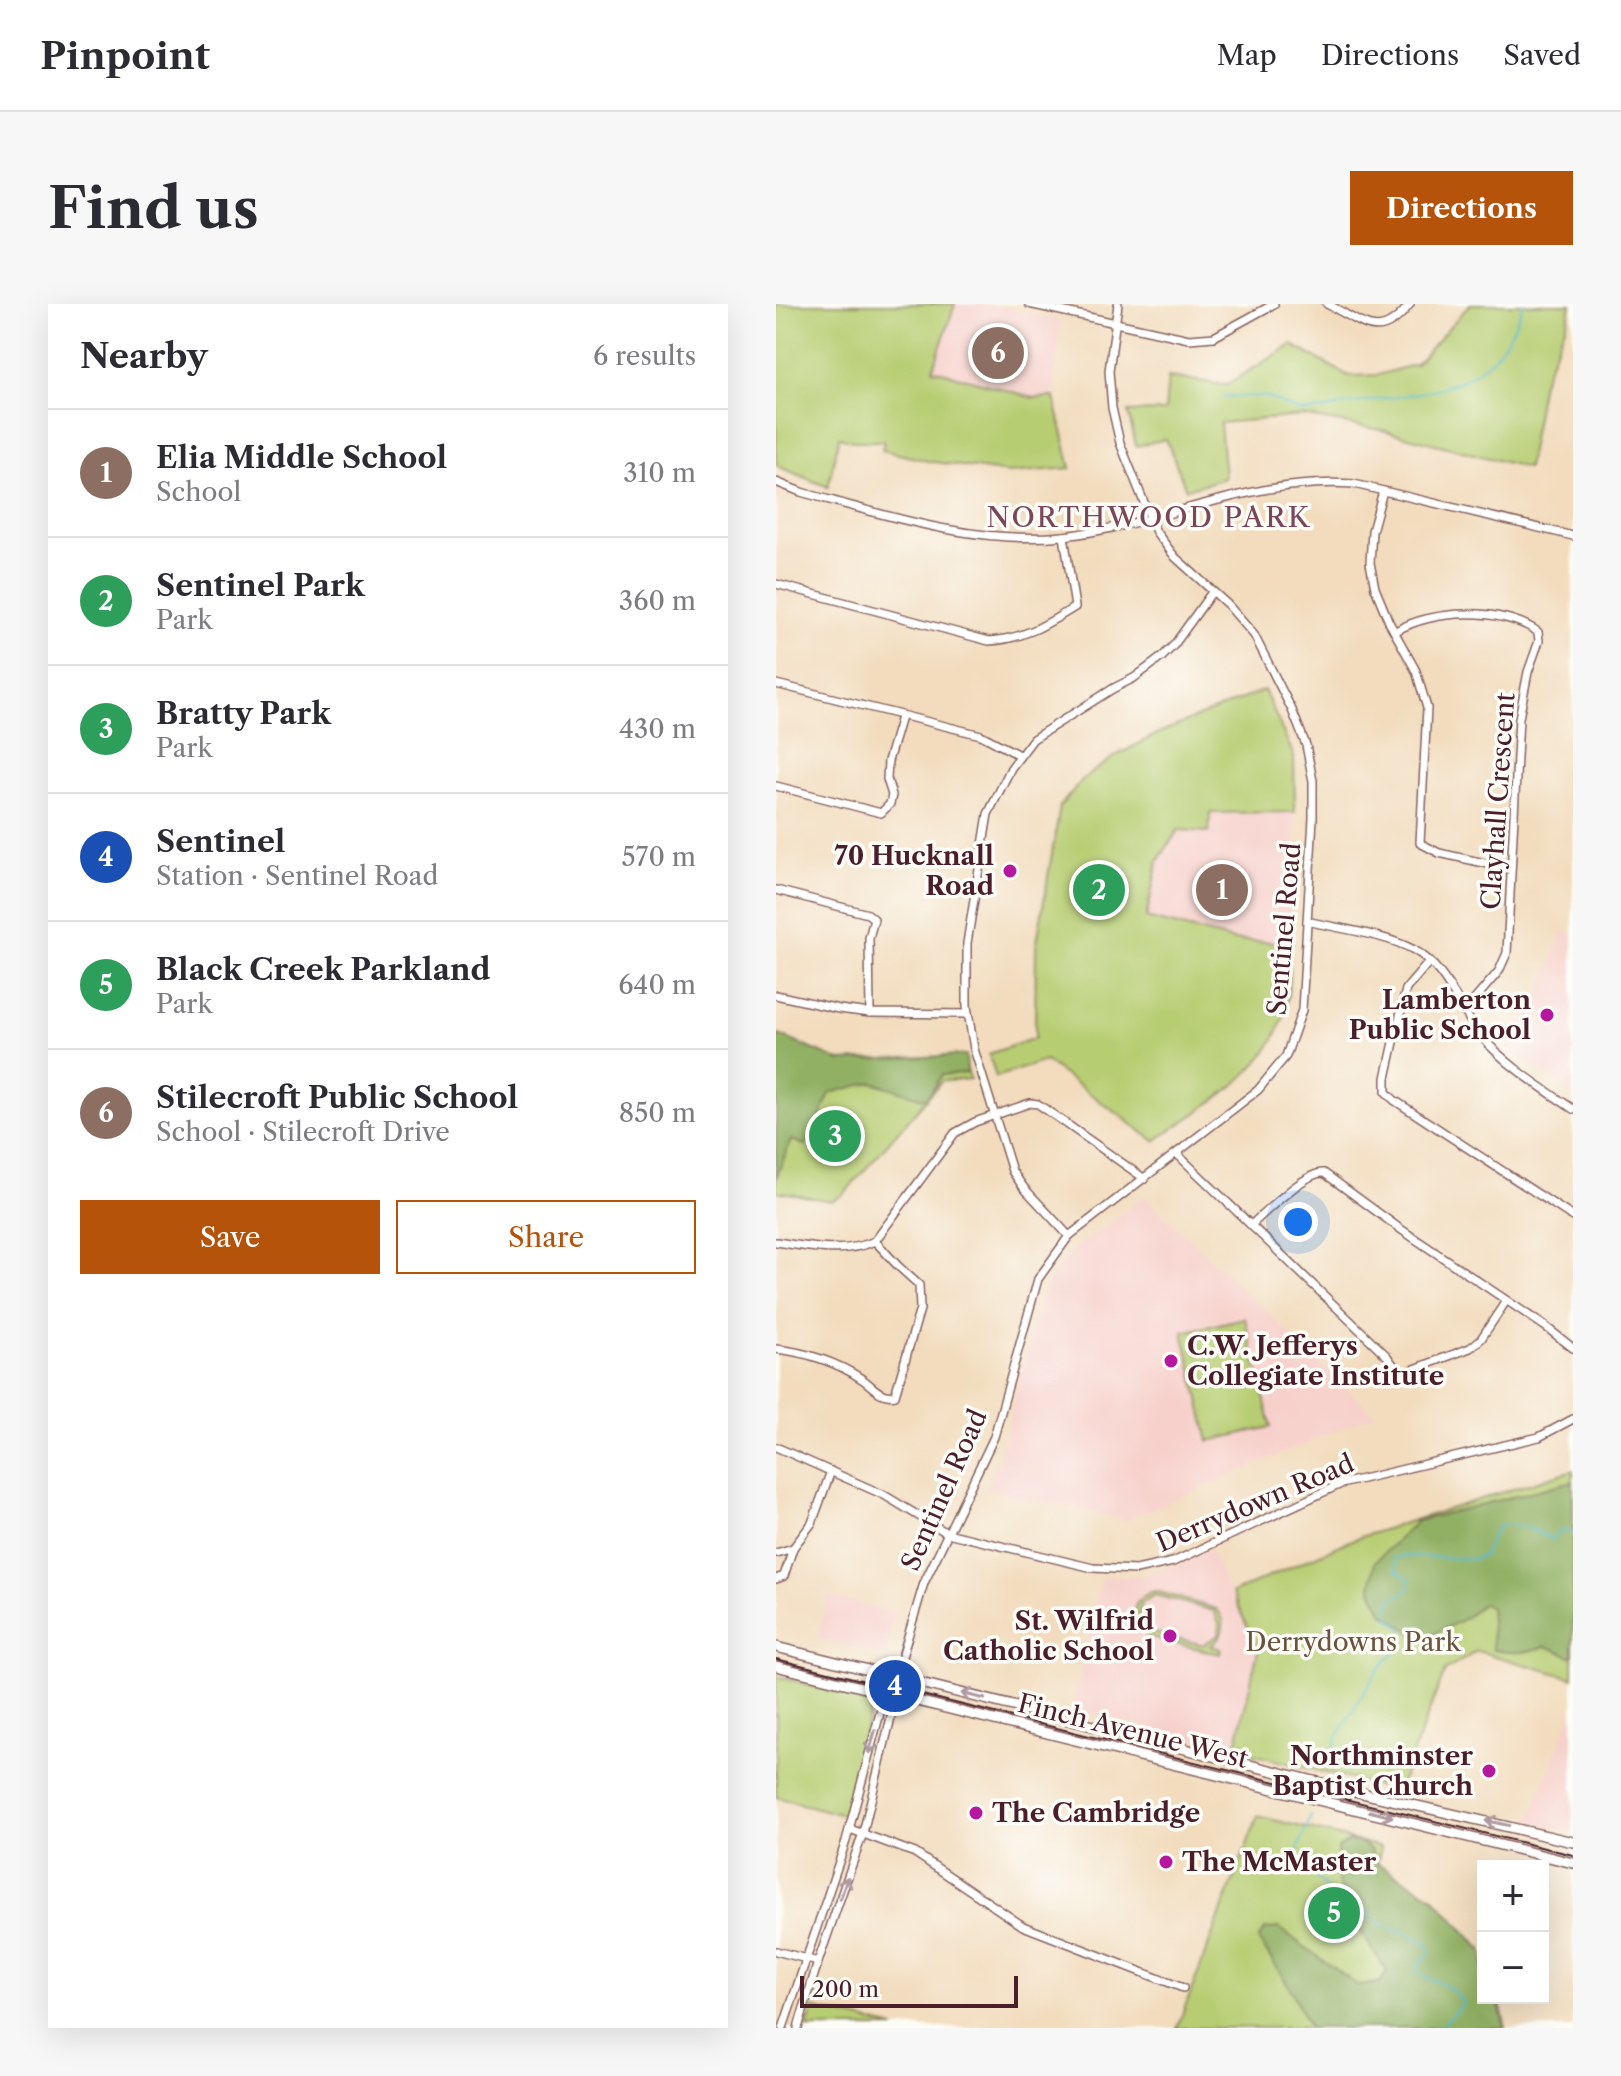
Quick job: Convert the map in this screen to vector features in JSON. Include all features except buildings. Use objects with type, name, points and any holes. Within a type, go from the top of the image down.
[{"type":"main road","name":"Finch Avenue West","points":[[776,1647],[897,1674],[1355,1791],[1573,1842]]},
{"type":"main road","name":"Finch Avenue West","points":[[776,1666],[1573,1863]]},
{"type":"street","points":[[1029,304],[1189,339],[1209,338],[1274,304]]},
{"type":"street","name":"Sentinel Road","points":[[783,2028],[850,1829],[885,1694],[897,1674],[924,1583],[994,1437],[1038,1279],[1069,1236],[1258,1090],[1286,1056],[1302,1010],[1313,793],[1306,745],[1297,720],[1247,625],[1167,548],[1149,517],[1120,443],[1112,408],[1109,371],[1118,304]]},
{"type":"street","points":[[1327,304],[1368,325],[1382,328],[1395,323],[1410,304]]},
{"type":"street","points":[[776,482],[818,497],[962,533],[1030,538],[1064,536],[1295,483],[1354,484],[1573,536]]},
{"type":"street","points":[[1383,491],[1372,531],[1370,563],[1375,588],[1418,676],[1427,708],[1420,843],[1439,853],[1511,869]]},
{"type":"street","points":[[776,584],[989,641],[1010,640],[1035,632],[1075,607],[1064,536]]},
{"type":"street","points":[[1069,1236],[1015,1177],[974,1049],[968,1014],[967,943],[983,837],[997,794],[1019,755],[1044,731],[1134,678],[1162,657],[1212,592]]},
{"type":"street","name":"Clayhall Crescent","points":[[1396,631],[1434,616],[1452,613],[1494,617],[1530,626],[1538,632],[1539,641],[1528,672],[1519,718],[1505,961],[1464,1012]]},
{"type":"street","points":[[776,684],[981,735],[1019,755]]},
{"type":"street","points":[[776,786],[881,813],[890,804],[892,795],[887,779],[888,761],[901,717]]},
{"type":"street","points":[[776,890],[868,914],[874,919],[869,938],[870,1013]]},
{"type":"street","points":[[1307,921],[1393,942],[1416,951],[1443,978],[1473,1027],[1503,1058],[1573,1109]]},
{"type":"street","points":[[1429,962],[1406,989],[1386,1078],[1386,1092],[1573,1217]]},
{"type":"street","points":[[777,998],[870,1013],[968,1014]]},
{"type":"street","points":[[776,1242],[839,1250],[875,1241],[955,1133],[1030,1103],[1038,1104],[1145,1179]]},
{"type":"street","points":[[1177,1154],[1401,1371],[1407,1372],[1470,1348],[1481,1339],[1506,1301]]},
{"type":"street","points":[[1251,1225],[1307,1178],[1318,1172],[1324,1173],[1573,1348]]},
{"type":"street","points":[[776,1349],[796,1351],[840,1366],[883,1395],[895,1395],[921,1296],[917,1281],[875,1241]]},
{"type":"street","name":"Derrydown Road","points":[[776,1447],[884,1495],[947,1533],[1093,1568],[1119,1570],[1155,1567],[1193,1553],[1341,1484],[1539,1437],[1573,1419]]},
{"type":"street","points":[[776,1579],[784,1576],[793,1548],[812,1523],[831,1471]]},
{"type":"street","points":[[776,1553],[793,1548]]},
{"type":"street","name":"Sentinel Road","points":[[798,2028],[863,1833],[897,1697],[897,1674]]},
{"type":"street","points":[[850,1829],[915,1853],[1027,1928],[1183,1988]]},
{"type":"street","points":[[776,1951],[818,1962]]},
{"type":"shaded area","points":[[955,304],[992,304],[1060,321],[1054,397],[1034,398],[933,369]]},
{"type":"shaded area","points":[[1295,812],[1289,943],[1234,940],[1146,919],[1158,861],[1178,830],[1210,813]]},
{"type":"shaded area","name":"Lamberton Public School","points":[[1563,931],[1573,934],[1573,1094],[1500,1042],[1543,988]]},
{"type":"shaded area","name":"C.W. Jefferys Collegiate Institute","points":[[1144,1196],[1374,1414],[1126,1520],[986,1489],[1004,1442],[1037,1309],[1050,1275],[1077,1248]]},
{"type":"shaded area","name":"St. Wilfrid Catholic School","points":[[1209,1549],[1258,1651],[1235,1750],[1073,1709],[1102,1576],[1141,1576],[1176,1565]]},
{"type":"shaded area","points":[[828,1596],[895,1613],[884,1656],[817,1639]]},
{"type":"shaded area","points":[[1573,1709],[1573,1832],[1530,1821]]},
{"type":"green space","points":[[776,304],[955,304],[933,369],[1034,398],[1054,397],[1071,468],[1008,473],[928,461],[882,450],[884,441],[854,441],[839,437],[828,487],[780,467],[776,464]]},
{"type":"green space","points":[[1470,304],[1571,304],[1568,320],[1542,382],[1527,468],[1382,430],[1302,416],[1220,423],[1225,478],[1186,489],[1166,439],[1136,446],[1128,412],[1165,411],[1168,377],[1226,385],[1292,345],[1349,376],[1378,375],[1416,364]]},
{"type":"green space","points":[[1264,690],[1294,756],[1295,812],[1210,813],[1209,832],[1178,830],[1158,861],[1146,918],[1234,940],[1289,943],[1286,1009],[1274,1039],[1262,1057],[1230,1089],[1155,1141],[1045,1061],[996,1077],[989,1054],[1035,1038],[1036,948],[1060,806],[1083,779],[1117,755],[1161,732]]},
{"type":"green space","points":[[779,1035],[840,1061],[966,1055],[967,1073],[942,1075],[926,1099],[872,1082],[830,1093],[813,1135],[805,1145],[791,1140],[776,1179],[776,1040]]},
{"type":"green space","points":[[776,1049],[832,1063],[965,1061],[970,1079],[942,1081],[843,1195],[831,1201],[776,1191]]},
{"type":"green space","points":[[1245,1318],[1271,1427],[1209,1441],[1183,1332]]},
{"type":"green space","name":"Derrydowns Park","points":[[1573,1470],[1573,1678],[1477,1651],[1445,1671],[1398,1791],[1235,1750],[1258,1651],[1232,1593],[1354,1539]]},
{"type":"green space","points":[[1573,1481],[1573,1657],[1546,1646],[1520,1652],[1493,1650],[1490,1608],[1483,1603],[1464,1619],[1426,1638],[1414,1634],[1382,1612],[1371,1587],[1375,1562],[1417,1521]]},
{"type":"green space","points":[[1155,1591],[1217,1609],[1223,1619],[1223,1629],[1211,1646],[1221,1649],[1220,1654],[1147,1636],[1136,1624],[1134,1610],[1147,1594]],"holes":[[[1155,1595],[1214,1611],[1220,1626],[1218,1635],[1203,1645],[1147,1631],[1140,1625],[1142,1603]]]},
{"type":"green space","points":[[776,1676],[864,1700],[869,1705],[870,1713],[843,1815],[776,1797]]},
{"type":"green space","points":[[1258,1816],[1381,1847],[1377,1863],[1432,1896],[1477,1945],[1477,2004],[1500,2004],[1506,2028],[1177,2028]]},
{"type":"green space","points":[[1348,1841],[1359,1842],[1370,1849],[1377,1863],[1432,1896],[1477,1945],[1477,2004],[1499,2004],[1505,2028],[1309,2028],[1289,1986],[1258,1939],[1265,1929],[1279,1928],[1358,1986],[1380,1983],[1387,1971],[1359,1929],[1339,1884],[1335,1872],[1338,1848]]},
{"type":"green space","points":[[813,2008],[895,2028],[807,2028]]},
{"type":"waterway","points":[[1223,397],[1266,397],[1307,412],[1435,390],[1478,371],[1496,355],[1511,333],[1523,304]]},
{"type":"waterway","points":[[1329,1768],[1337,1737],[1379,1668],[1401,1647],[1404,1635],[1400,1626],[1390,1618],[1389,1601],[1409,1589],[1410,1580],[1396,1570],[1395,1558],[1474,1559],[1484,1555],[1492,1535],[1502,1524],[1526,1527],[1552,1539],[1562,1529],[1572,1531],[1573,1535]]},
{"type":"waterway","points":[[1311,1816],[1295,1856],[1303,1869],[1347,1908],[1371,1914],[1383,1926],[1405,1932],[1428,1945],[1430,1952],[1419,1963],[1417,1972],[1449,1988],[1463,2003],[1440,2028]]},
{"type":"tram line","points":[[776,1659],[1573,1855]]},
{"type":"place","name":"Stilecroft Public School","points":[[998,353]]},
{"type":"place","name":"70 Hucknall Road","points":[[1010,871]]},
{"type":"place","name":"Sentinel Park","points":[[1099,890]]},
{"type":"place","name":"Elia Middle School","points":[[1222,890]]},
{"type":"place","name":"Lamberton Public School","points":[[1547,1015]]},
{"type":"place","name":"Bratty Park","points":[[835,1136]]},
{"type":"place","name":"C.W. Jefferys Collegiate Institute","points":[[1171,1361]]},
{"type":"place","name":"St. Wilfrid Catholic School","points":[[1170,1636]]},
{"type":"place","name":"Sentinel","points":[[895,1686]]},
{"type":"place","name":"Northminster Baptist Church","points":[[1489,1771]]},
{"type":"place","name":"The Cambridge","points":[[976,1813]]},
{"type":"place","name":"The McMaster","points":[[1166,1862]]},
{"type":"place","name":"Black Creek Parkland","points":[[1334,1913]]},
{"type":"district","name":"NORTHWOOD PARK","points":[[1149,517]]}]
